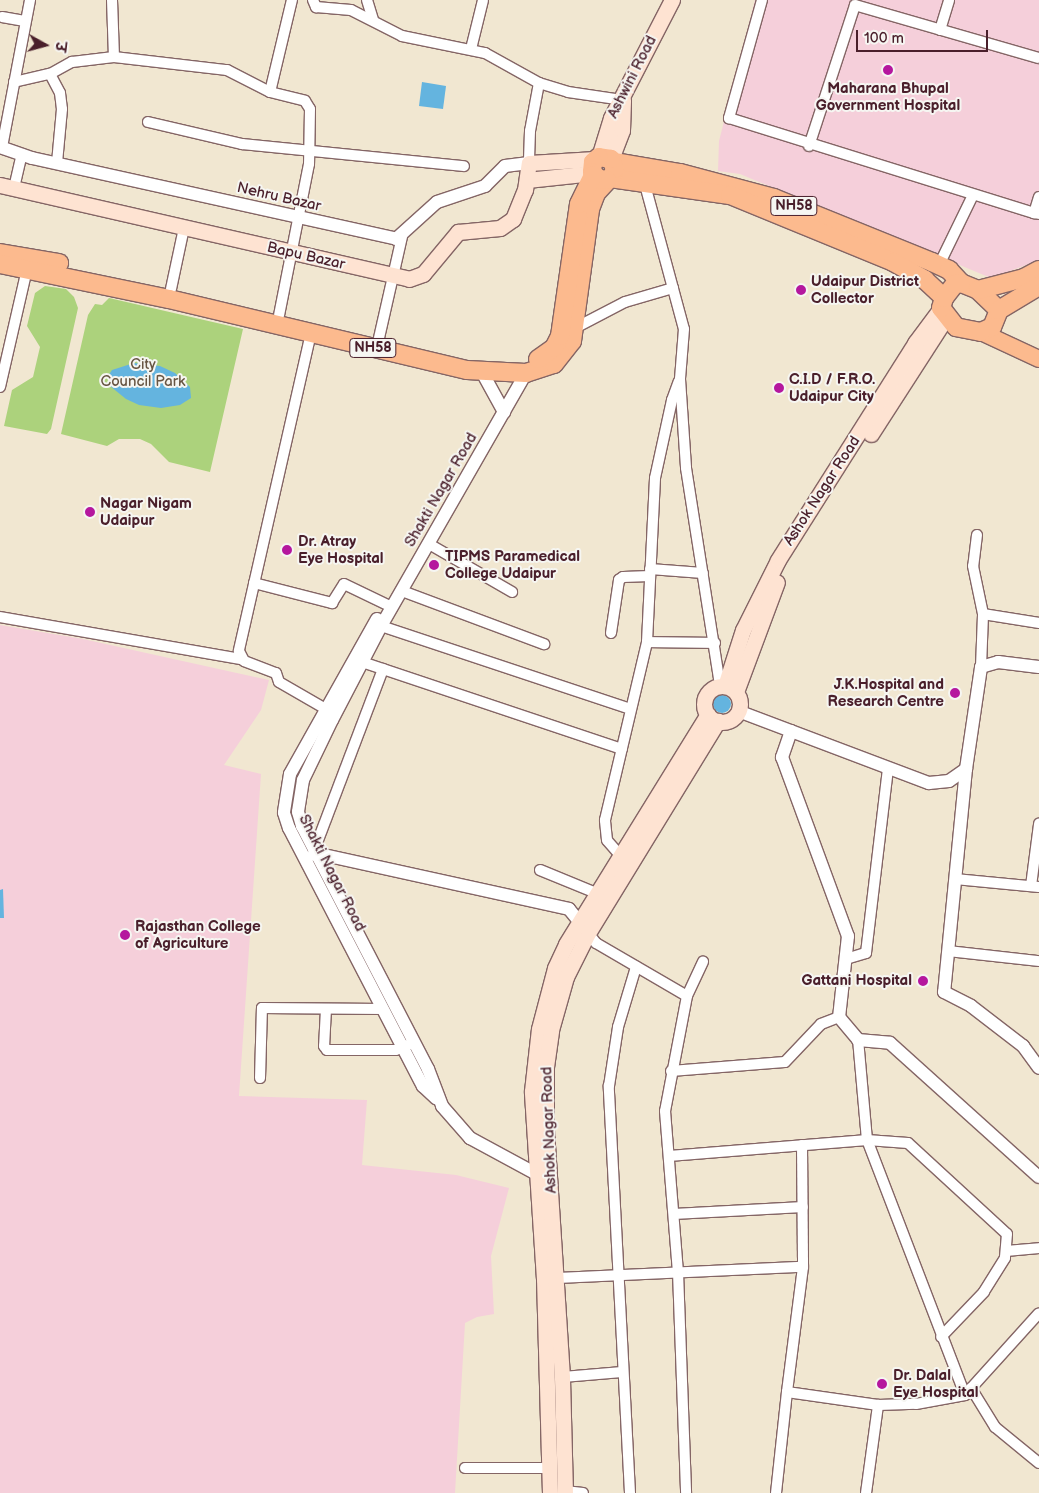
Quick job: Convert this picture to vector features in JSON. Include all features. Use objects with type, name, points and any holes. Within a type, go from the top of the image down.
[{"type":"highway","name":"NH58","points":[[603,168],[644,181],[730,195],[893,262],[925,280],[956,327],[987,330]]},
{"type":"highway","name":"NH58","points":[[603,168],[680,173],[774,198],[939,265],[961,283],[978,290],[999,310]]},
{"type":"highway","name":"NH58","points":[[0,264],[27,268],[482,372],[526,373],[548,367],[561,358],[572,341],[590,209],[603,168]]},
{"type":"highway","name":"NH58","points":[[0,253],[31,257],[379,338],[497,363],[528,361],[548,353],[560,336],[579,204],[603,168]]},
{"type":"highway","points":[[978,290],[1039,270]]},
{"type":"highway","points":[[944,307],[955,284],[961,283]]},
{"type":"highway","points":[[987,330],[999,310],[1039,286]]},
{"type":"main road","name":"Ashwini Road","points":[[603,168],[606,129],[623,100],[635,69],[672,0]]},
{"type":"main road","points":[[529,163],[550,162],[603,168]]},
{"type":"main road","name":"Bapu Bazar","points":[[7,187],[393,277],[409,279],[423,274],[458,232],[505,226],[517,211],[527,180],[529,163]]},
{"type":"main road","points":[[527,180],[603,168]]},
{"type":"main road","points":[[713,718],[706,697],[727,688],[793,550],[944,307]]},
{"type":"main road","points":[[987,330],[1039,350]]},
{"type":"main road","points":[[987,330],[1039,359]]},
{"type":"main road","points":[[713,718],[732,718],[738,711],[739,698],[727,688]]},
{"type":"main road","points":[[584,927],[596,893],[620,854],[713,718]]},
{"type":"main road","name":"Ashok Nagar Road","points":[[560,1492],[562,1377],[557,1278],[542,1177],[545,1094],[550,1039],[566,977],[584,927],[713,718]]},
{"type":"main road","points":[[542,1177],[551,1468],[560,1492]]},
{"type":"street","points":[[1,147],[24,21],[30,0]]},
{"type":"street","points":[[112,0],[114,56]]},
{"type":"street","points":[[270,92],[292,0]]},
{"type":"street","points":[[313,0],[316,7],[350,10],[402,36],[471,49],[539,82],[568,92],[623,100]]},
{"type":"street","points":[[367,0],[373,20]]},
{"type":"street","points":[[471,49],[483,0]]},
{"type":"street","points":[[762,0],[729,118],[809,146],[1036,214],[1039,197]]},
{"type":"street","points":[[940,30],[949,0]]},
{"type":"street","points":[[809,146],[855,5],[1039,58]]},
{"type":"street","points":[[0,19],[24,21]]},
{"type":"street","points":[[14,82],[50,74],[72,62],[114,56],[227,70],[270,92],[305,101],[310,110],[309,152],[300,218],[279,315]]},
{"type":"street","points":[[50,74],[60,93],[62,110],[57,163]]},
{"type":"street","points":[[379,338],[402,237],[437,202],[485,186],[505,166],[529,163],[530,131],[539,82]]},
{"type":"street","points":[[148,122],[242,144],[464,166]]},
{"type":"street","name":"Nehru Bazar","points":[[1,147],[57,163],[390,239],[402,237]]},
{"type":"street","points":[[7,187],[22,154]]},
{"type":"street","points":[[644,181],[684,329],[680,379],[686,468],[715,643],[727,688]]},
{"type":"street","points":[[939,265],[973,195]]},
{"type":"street","points":[[171,289],[184,228]]},
{"type":"street","points":[[0,387],[5,345],[27,268]]},
{"type":"street","points":[[575,328],[625,302],[673,288]]},
{"type":"street","points":[[241,659],[240,646],[311,333]]},
{"type":"street","points":[[482,372],[504,412]]},
{"type":"street","name":"Shakti Nagar Road","points":[[526,373],[362,662],[301,788],[299,820],[314,859],[383,1009],[428,1068],[436,1098],[470,1138],[542,1177]]},
{"type":"street","points":[[620,854],[607,840],[604,829],[647,642],[657,463],[672,400],[680,379]]},
{"type":"street","points":[[977,535],[973,566],[983,614],[981,667],[966,769],[944,992],[971,1006],[1023,1046],[1039,1068]]},
{"type":"street","points":[[428,544],[512,592]]},
{"type":"street","points":[[611,633],[619,580],[623,576],[650,573],[703,573]]},
{"type":"street","points":[[254,583],[332,603],[344,584],[391,609]]},
{"type":"street","points":[[402,591],[544,644]]},
{"type":"street","name":"Shakti Nagar Road","points":[[391,609],[374,622],[324,708],[290,774],[285,794],[286,822],[314,859],[408,1044]]},
{"type":"street","points":[[983,614],[1039,623]]},
{"type":"street","points":[[0,617],[241,659],[276,673],[279,682],[324,708]]},
{"type":"street","points":[[381,626],[631,709]]},
{"type":"street","points":[[647,642],[715,643]]},
{"type":"street","points":[[362,662],[622,749]]},
{"type":"street","points":[[981,667],[998,662],[1039,667]]},
{"type":"street","points":[[383,669],[314,859],[346,860],[568,909],[596,943],[686,996]]},
{"type":"street","points":[[738,711],[929,783],[949,781],[966,769]]},
{"type":"street","points":[[791,731],[782,757],[848,936],[839,1017],[858,1040],[867,1140],[941,1337],[968,1391],[995,1427],[1039,1463]]},
{"type":"street","points":[[846,958],[866,953],[888,768]]},
{"type":"street","points":[[955,879],[1035,887],[1039,824]]},
{"type":"street","points":[[540,870],[596,893]]},
{"type":"street","points":[[948,951],[1039,961]]},
{"type":"street","points":[[686,1493],[678,1272],[665,1110],[686,996],[702,962]]},
{"type":"street","points":[[630,1493],[617,1274],[609,1086],[618,1028],[636,967]]},
{"type":"street","points":[[260,1078],[262,1008],[383,1009]]},
{"type":"street","points":[[326,1009],[324,1046],[327,1050],[408,1044]]},
{"type":"street","points":[[671,1071],[785,1062],[821,1024],[839,1017]]},
{"type":"street","points":[[858,1040],[890,1042],[1039,1177]]},
{"type":"street","points":[[669,1156],[867,1140],[908,1143],[1007,1234],[1005,1258],[984,1292],[941,1337]]},
{"type":"street","points":[[776,1493],[786,1392],[803,1267],[802,1145]]},
{"type":"street","points":[[674,1214],[802,1207]]},
{"type":"street","points":[[1006,1251],[1039,1248]]},
{"type":"street","points":[[557,1278],[803,1267]]},
{"type":"street","points":[[786,1392],[878,1405],[916,1404],[968,1391],[1039,1313]]},
{"type":"street","points":[[562,1377],[623,1372]]},
{"type":"street","points":[[866,1493],[878,1405]]},
{"type":"street","points":[[465,1468],[551,1468]]},
{"type":"street","points":[[560,1492],[583,1493]]},
{"type":"shaded area","name":"Maharana Bhupal Government Hospital","points":[[755,0],[1039,0],[1039,260],[991,278],[740,174],[718,171],[719,141]]},
{"type":"shaded area","name":"Rajasthan College of Agriculture","points":[[0,625],[83,639],[269,680],[261,710],[224,765],[261,774],[239,1096],[367,1100],[362,1165],[456,1175],[509,1188],[491,1256],[494,1314],[477,1317],[465,1323],[455,1493],[0,1493]]},
{"type":"green space","points":[[45,286],[66,289],[74,297],[78,308],[51,429],[47,434],[4,426],[12,390],[33,377],[40,347],[27,326],[35,293]]},
{"type":"green space","name":"City Council Park","points":[[109,298],[243,329],[210,472],[169,462],[151,444],[140,439],[119,439],[107,446],[61,434],[88,315],[95,304],[102,305]]},
{"type":"water","points":[[422,82],[446,86],[443,109],[419,106]]},
{"type":"water","points":[[134,363],[160,366],[175,373],[190,387],[191,398],[180,405],[161,408],[139,405],[126,399],[110,386],[108,376],[112,370]]},
{"type":"water","points":[[722,695],[730,700],[731,704],[726,712],[722,713],[714,708],[713,704],[718,696]]},
{"type":"water","points":[[3,889],[4,918],[0,918],[0,890]]},
{"type":"place","name":"Maharana Bhupal Government Hospital","points":[[888,70]]},
{"type":"place","name":"Udaipur District Collector","points":[[801,290]]},
{"type":"place","name":"C.I.D / F.R.O. Udaipur City","points":[[779,388]]},
{"type":"place","name":"Nagar Nigam Udaipur","points":[[90,512]]},
{"type":"place","name":"Dr. Atray Eye Hospital","points":[[287,550]]},
{"type":"place","name":"TIPMS Paramedical College Udaipur","points":[[434,565]]},
{"type":"place","name":"J.K.Hospital and Research Centre","points":[[955,693]]},
{"type":"place","name":"Rajasthan College of Agriculture","points":[[125,935]]},
{"type":"place","name":"Gattani Hospital","points":[[923,981]]},
{"type":"place","name":"Dr. Dalal Eye Hospital","points":[[882,1384]]}]
